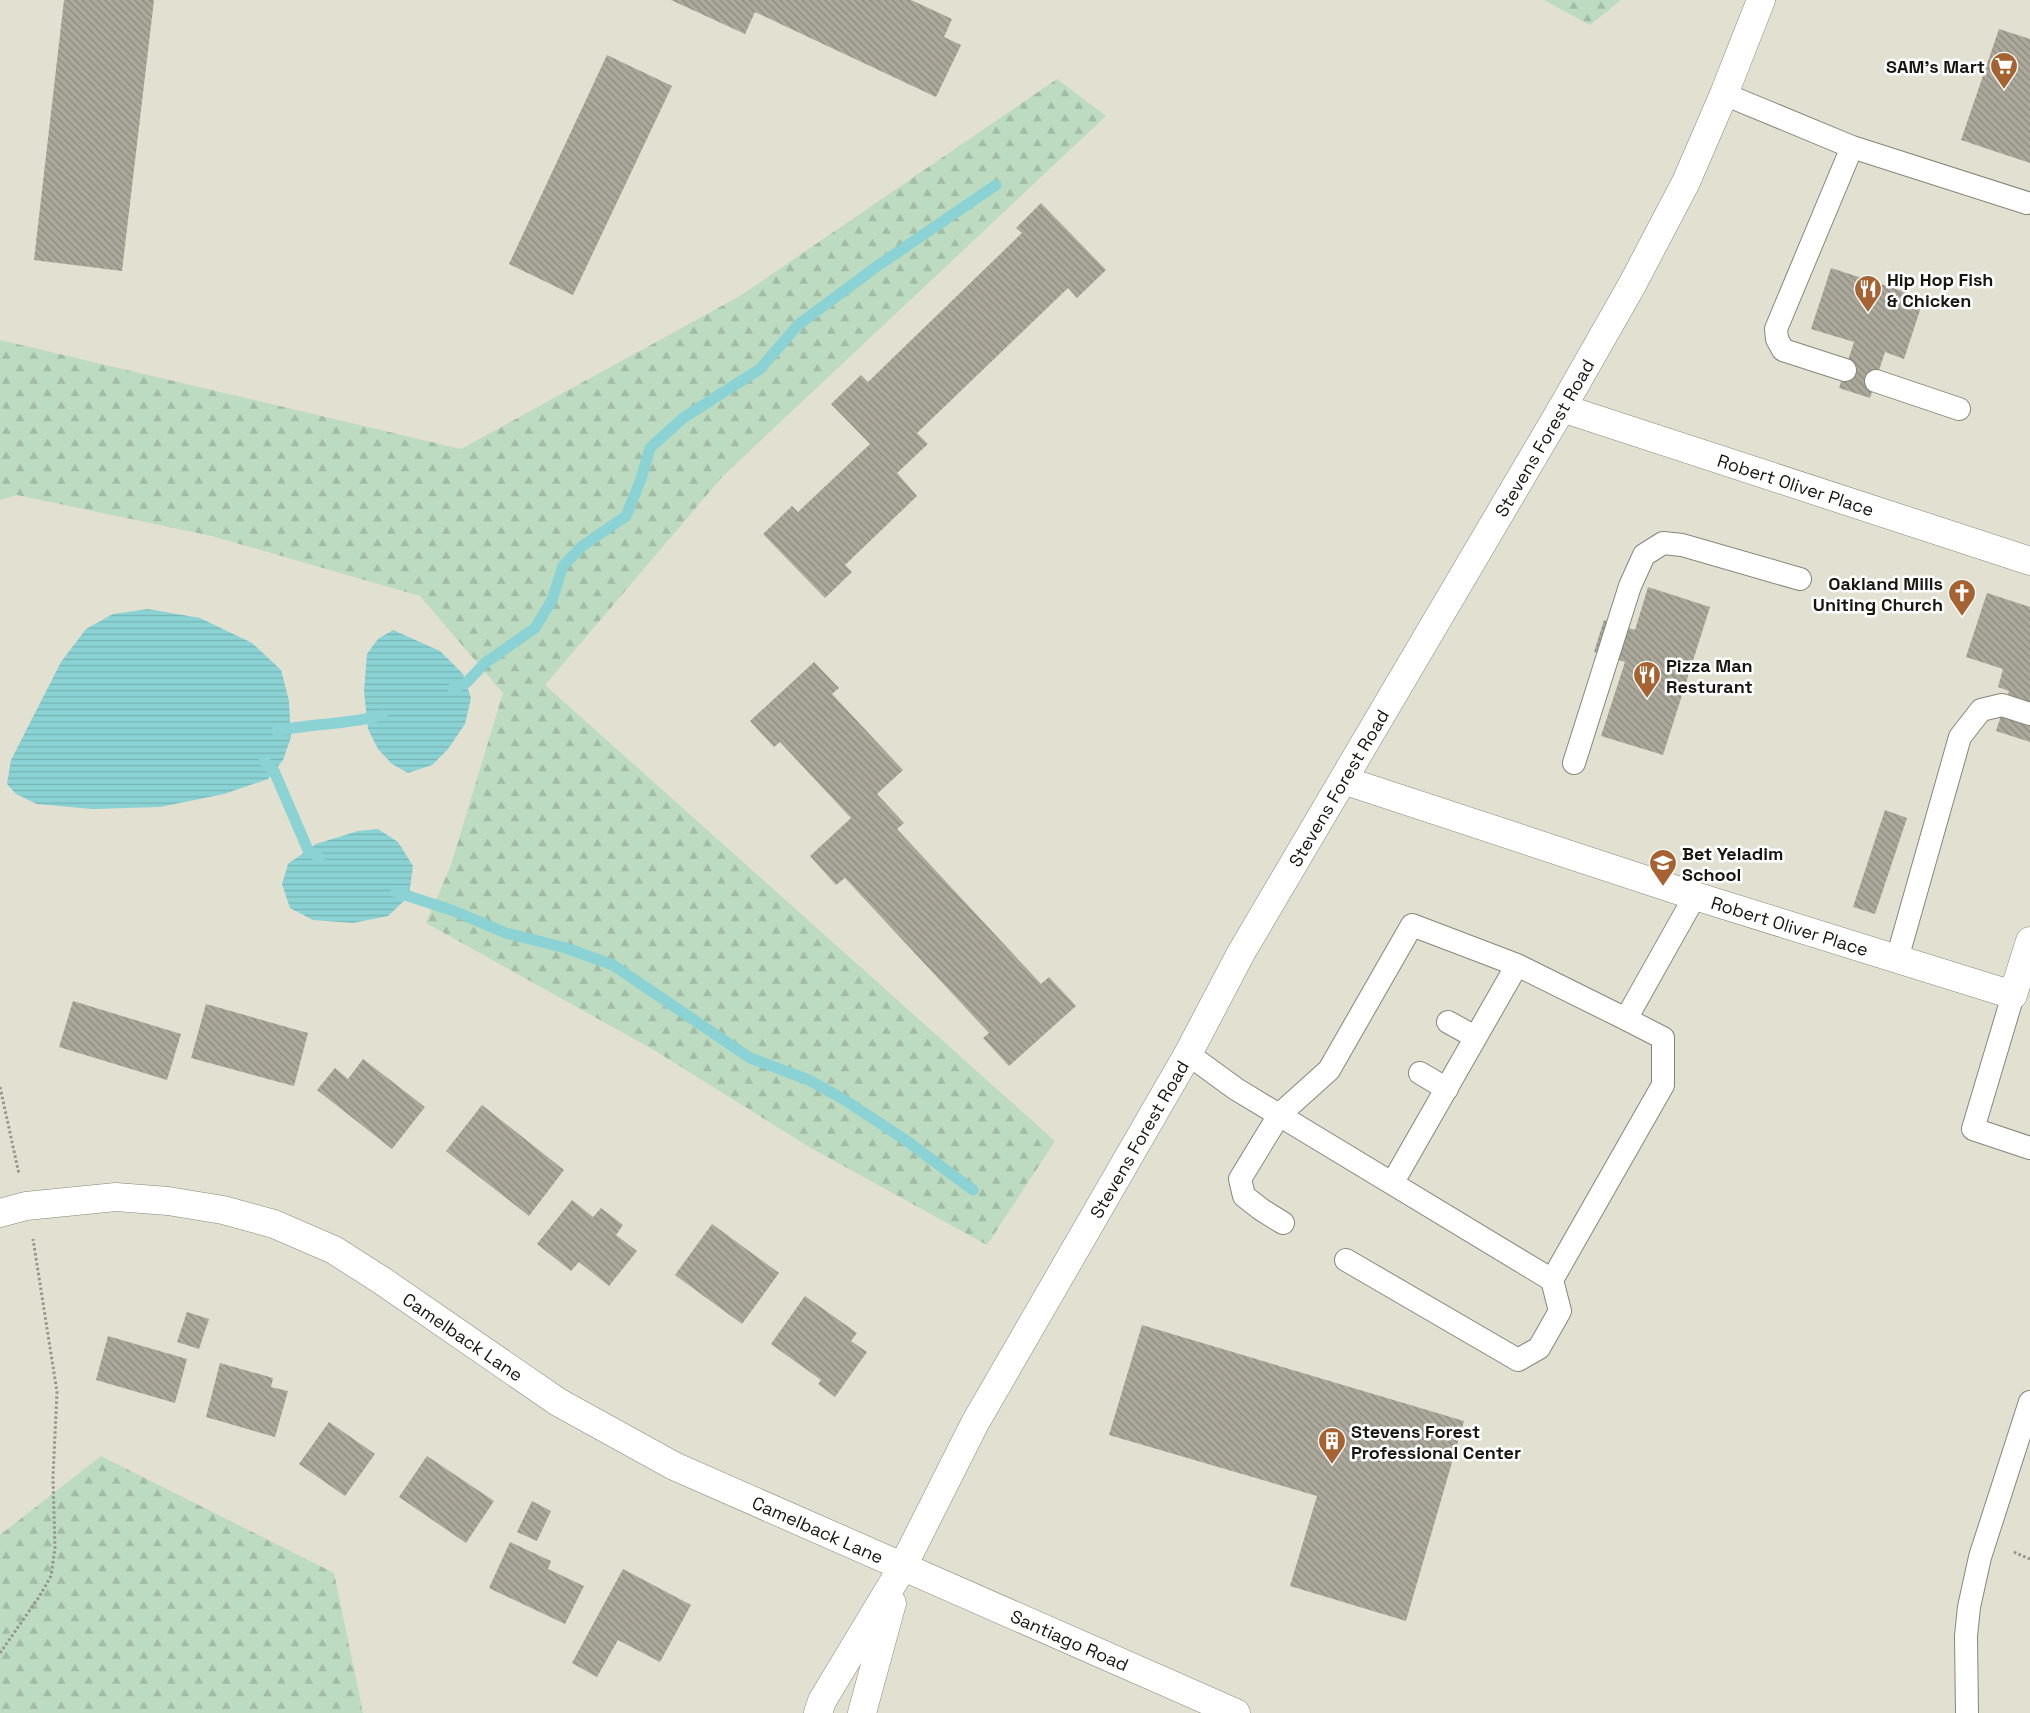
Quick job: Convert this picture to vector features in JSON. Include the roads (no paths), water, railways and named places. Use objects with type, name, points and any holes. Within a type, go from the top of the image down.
[{"type":"street","name":"Stevens Forest Road","points":[[818,1713],[822,1701],[902,1568],[976,1422],[1188,1054],[1246,945],[1562,408],[1632,285],[1686,182],[1724,94],[1761,0]]},
{"type":"street","name":"Robert Oliver Place","points":[[1562,408],[2030,561]]},
{"type":"street","name":"Robert Oliver Place","points":[[1343,780],[1695,896],[2013,995]]},
{"type":"street","points":[[2013,995],[2030,941]]},
{"type":"street","name":"Camelback Lane","points":[[0,1213],[26,1206],[82,1199],[125,1197],[168,1201],[223,1210],[274,1224],[334,1250],[382,1280],[558,1402],[614,1435],[674,1466],[902,1568]]},
{"type":"street","name":"Stevens Forest Road","points":[[862,1713],[902,1568]]},
{"type":"street","name":"Santiago Road","points":[[902,1568],[1236,1713]]},
{"type":"lane","points":[[1724,94],[1852,147],[2027,203]]},
{"type":"lane","points":[[1845,370],[1783,350],[1777,339],[1776,329],[1852,147]]},
{"type":"lane","points":[[1876,381],[1959,409]]},
{"type":"lane","points":[[1574,763],[1630,586],[1644,555],[1663,543],[1682,545],[1800,579]]},
{"type":"lane","points":[[1896,959],[1960,737],[1981,710],[2002,705],[2030,714]]},
{"type":"lane","points":[[1626,1019],[1695,896]]},
{"type":"lane","points":[[1283,1223],[1244,1196],[1240,1179],[1279,1115],[1329,1070],[1357,1036],[1385,986],[1412,925],[1517,965],[1663,1038],[1663,1086],[1552,1280]]},
{"type":"lane","points":[[1392,1182],[1517,965]]},
{"type":"lane","points":[[2013,995],[1973,1129],[2030,1148]]},
{"type":"lane","points":[[1448,1022],[1476,1037]]},
{"type":"lane","points":[[1188,1054],[1236,1089],[1552,1280],[1560,1311],[1540,1348],[1518,1360],[1346,1260]]},
{"type":"lane","points":[[1420,1073],[1447,1088]]},
{"type":"lane","points":[[1967,1713],[1966,1636],[1969,1607],[1980,1557],[2030,1402]]},
{"type":"water","points":[[148,609],[200,618],[252,643],[281,670],[289,701],[291,737],[283,760],[268,779],[224,794],[160,807],[92,809],[37,804],[16,794],[7,784],[11,760],[61,662],[86,629],[113,614]]},
{"type":"water","points":[[393,630],[440,651],[463,674],[471,698],[465,724],[448,749],[432,765],[408,773],[392,764],[378,749],[368,729],[364,691],[367,654],[378,639]]},
{"type":"water","points":[[378,829],[398,842],[413,866],[409,896],[388,916],[353,923],[313,920],[290,908],[282,884],[288,864],[316,844],[358,831]]},
{"type":"waterway","points":[[453,688],[466,683],[485,663],[535,628],[552,600],[563,566],[581,547],[626,516],[641,479],[650,448],[683,418],[760,369],[798,325],[876,267],[996,185]]},
{"type":"waterway","points":[[277,731],[356,721],[382,715]]},
{"type":"waterway","points":[[264,761],[274,771],[308,850],[320,858]]},
{"type":"waterway","points":[[396,892],[454,911],[506,933],[566,948],[613,965],[750,1058],[809,1080],[843,1099],[904,1139],[973,1190]]},
{"type":"place","name":"SAM's Mart","points":[[2004,90]]},
{"type":"place","name":"Hip Hop Fish & Chicken","points":[[1868,313]]},
{"type":"place","name":"Oakland Mills Uniting Church","points":[[1962,617]]},
{"type":"place","name":"Pizza Man Resturant","points":[[1647,699]]},
{"type":"place","name":"Bet Yeladim School","points":[[1663,887]]},
{"type":"place","name":"Stevens Forest Professional Center","points":[[1332,1465]]}]
